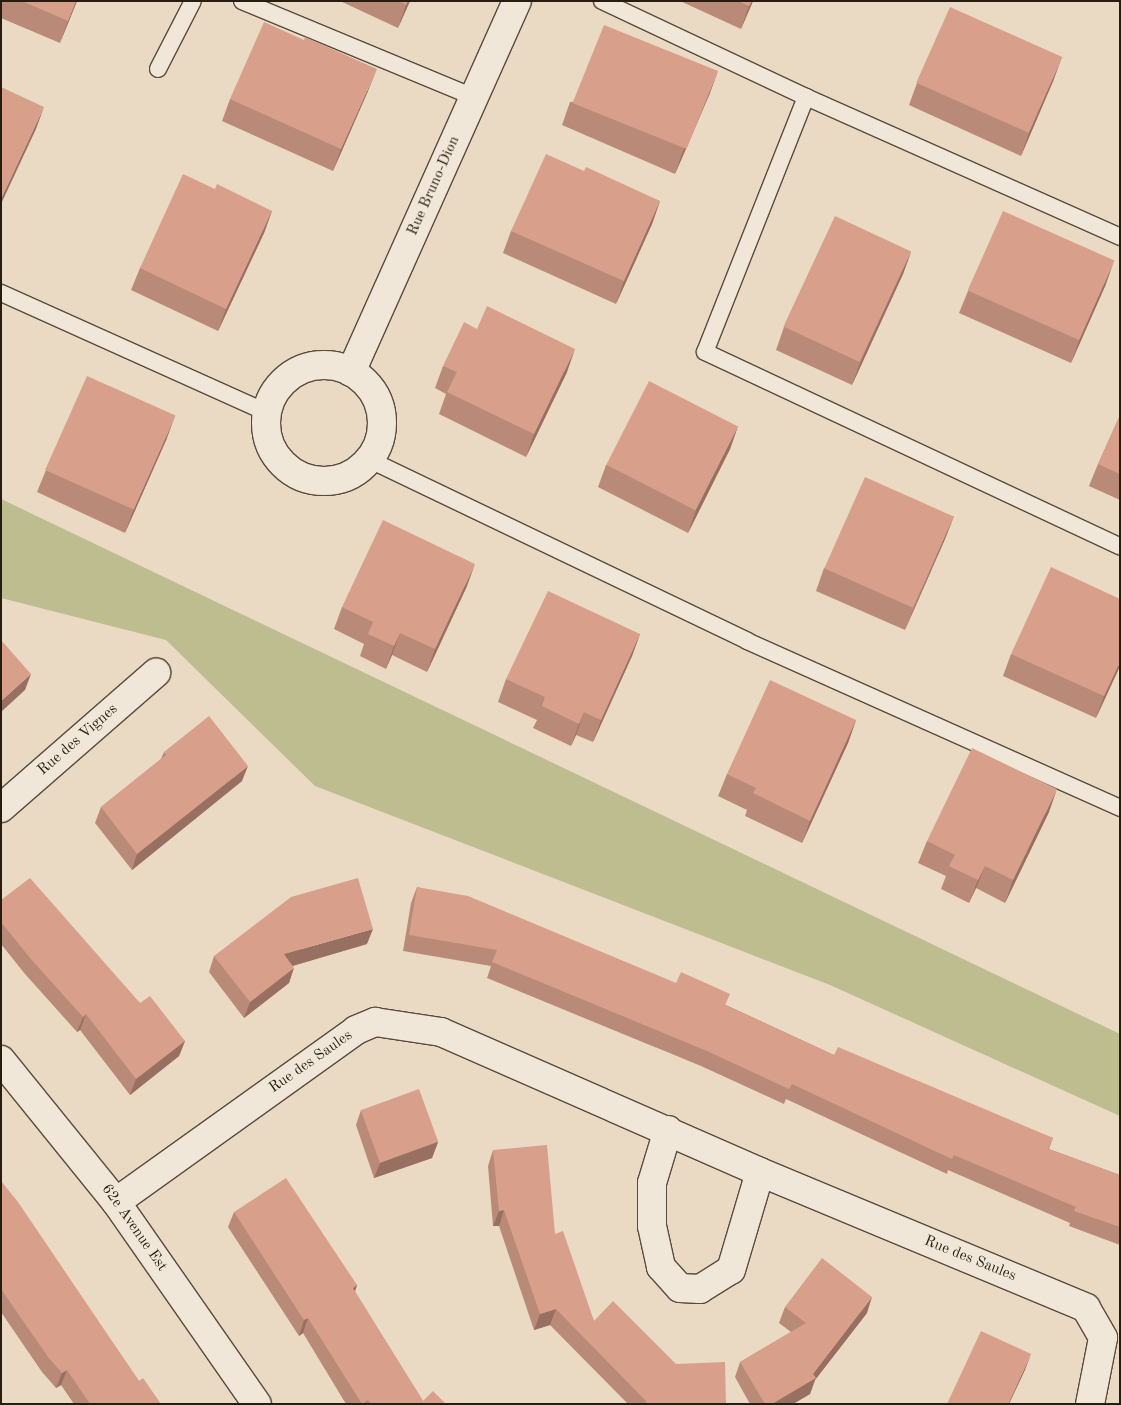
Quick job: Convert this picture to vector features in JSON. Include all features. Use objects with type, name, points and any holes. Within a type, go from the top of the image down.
[{"type":"street","name":"Rue Bruno-Dion","points":[[351,372],[517,1]]},
{"type":"street","points":[[322,364],[351,372],[373,392],[380,408],[381,436],[370,460],[354,474],[335,481],[321,482],[302,478],[278,460],[267,438],[266,412],[273,394],[292,373],[322,364]]},
{"type":"street","name":"Rue des Vignes","points":[[1,808],[156,673]]},
{"type":"street","name":"Rue des Saules","points":[[116,1202],[356,1030],[375,1022],[441,1032],[760,1172],[1086,1308],[1103,1338],[1090,1404]]},
{"type":"street","name":"62e Avenue Est","points":[[1,1060],[116,1202],[257,1404]]},
{"type":"street","points":[[668,1130],[652,1183],[652,1226],[661,1267],[680,1288],[700,1289],[731,1270],[760,1172]]},
{"type":"lane","points":[[158,69],[193,1]]},
{"type":"lane","points":[[242,1],[474,97]]},
{"type":"lane","points":[[602,1],[806,97],[1120,237]]},
{"type":"lane","points":[[806,97],[705,352],[790,394],[1120,546]]},
{"type":"lane","points":[[1,293],[266,412]]},
{"type":"lane","points":[[370,460],[747,641],[1120,808]]},
{"type":"shaded area","points":[[1,499],[1120,1034],[1120,1116],[830,985],[315,786],[166,640],[1,598]]},
{"type":"building","points":[[22,1],[76,1],[68,21]]},
{"type":"building","points":[[398,1],[408,1],[406,5]]},
{"type":"building","points":[[738,1],[752,1],[749,6]]},
{"type":"building","points":[[950,7],[1062,57],[1029,133],[916,83]]},
{"type":"building","points":[[264,22],[304,40],[305,37],[377,69],[341,149],[230,99]]},
{"type":"building","points":[[604,25],[718,71],[687,149],[573,103]]},
{"type":"building","points":[[1,87],[44,107],[1,199]]},
{"type":"building","points":[[546,154],[584,171],[586,167],[660,201],[624,281],[511,231]]},
{"type":"building","points":[[183,174],[215,189],[217,184],[272,211],[226,309],[140,268]]},
{"type":"building","points":[[1003,211],[1114,261],[1079,340],[968,290]]},
{"type":"building","points":[[835,216],[911,251],[860,362],[783,327]]},
{"type":"building","points":[[487,306],[575,349],[534,434],[447,392],[457,372],[443,366],[464,322],[477,329]]},
{"type":"building","points":[[87,376],[176,415],[134,510],[45,470]]},
{"type":"building","points":[[649,381],[738,426],[695,510],[606,465]]},
{"type":"building","points":[[1120,415],[1120,474],[1098,464]]},
{"type":"building","points":[[865,477],[954,516],[913,608],[824,568]]},
{"type":"building","points":[[383,520],[475,564],[435,649],[400,633],[394,646],[368,634],[373,622],[342,607]]},
{"type":"building","points":[[1051,567],[1120,599],[1120,662],[1104,696],[1011,654]]},
{"type":"building","points":[[548,591],[640,634],[601,720],[584,712],[579,724],[542,706],[545,697],[506,679]]},
{"type":"building","points":[[1,640],[31,674],[1,701]]},
{"type":"building","points":[[770,680],[856,720],[810,821],[753,793],[756,788],[727,774]]},
{"type":"building","points":[[209,716],[248,766],[137,854],[101,807],[166,755],[164,752]]},
{"type":"building","points":[[972,748],[1057,789],[1013,880],[985,866],[978,880],[949,866],[955,855],[927,841]]},
{"type":"building","points":[[30,878],[140,1003],[150,996],[185,1041],[136,1079],[86,1014],[83,1017],[30,958],[1,922],[1,900]]},
{"type":"building","points":[[358,878],[373,929],[284,954],[294,968],[250,1002],[214,956],[291,897]]},
{"type":"building","points":[[417,887],[468,896],[676,983],[681,972],[730,994],[725,1005],[834,1055],[838,1047],[1053,1138],[1048,1149],[1120,1175],[1120,1227],[1074,1211],[1076,1207],[954,1155],[952,1159],[792,1084],[789,1089],[707,1051],[492,962],[497,950],[409,935]]},
{"type":"building","points":[[419,1089],[438,1142],[380,1163],[361,1110]]},
{"type":"building","points":[[547,1145],[555,1234],[563,1231],[594,1321],[613,1301],[676,1364],[725,1362],[726,1404],[646,1404],[646,1401],[556,1309],[540,1314],[504,1210],[499,1211],[493,1150]]},
{"type":"building","points":[[286,1178],[357,1285],[353,1288],[423,1401],[433,1391],[446,1404],[371,1404],[368,1400],[362,1404],[308,1318],[304,1320],[234,1212]]},
{"type":"building","points":[[1,1181],[18,1202],[139,1381],[143,1378],[161,1404],[90,1404],[67,1370],[62,1373],[48,1357],[1,1289]]},
{"type":"building","points":[[822,1258],[872,1297],[813,1374],[816,1378],[772,1404],[765,1404],[740,1362],[806,1323],[785,1307]]},
{"type":"building","points":[[981,1331],[1031,1354],[1008,1404],[947,1404]]}]
